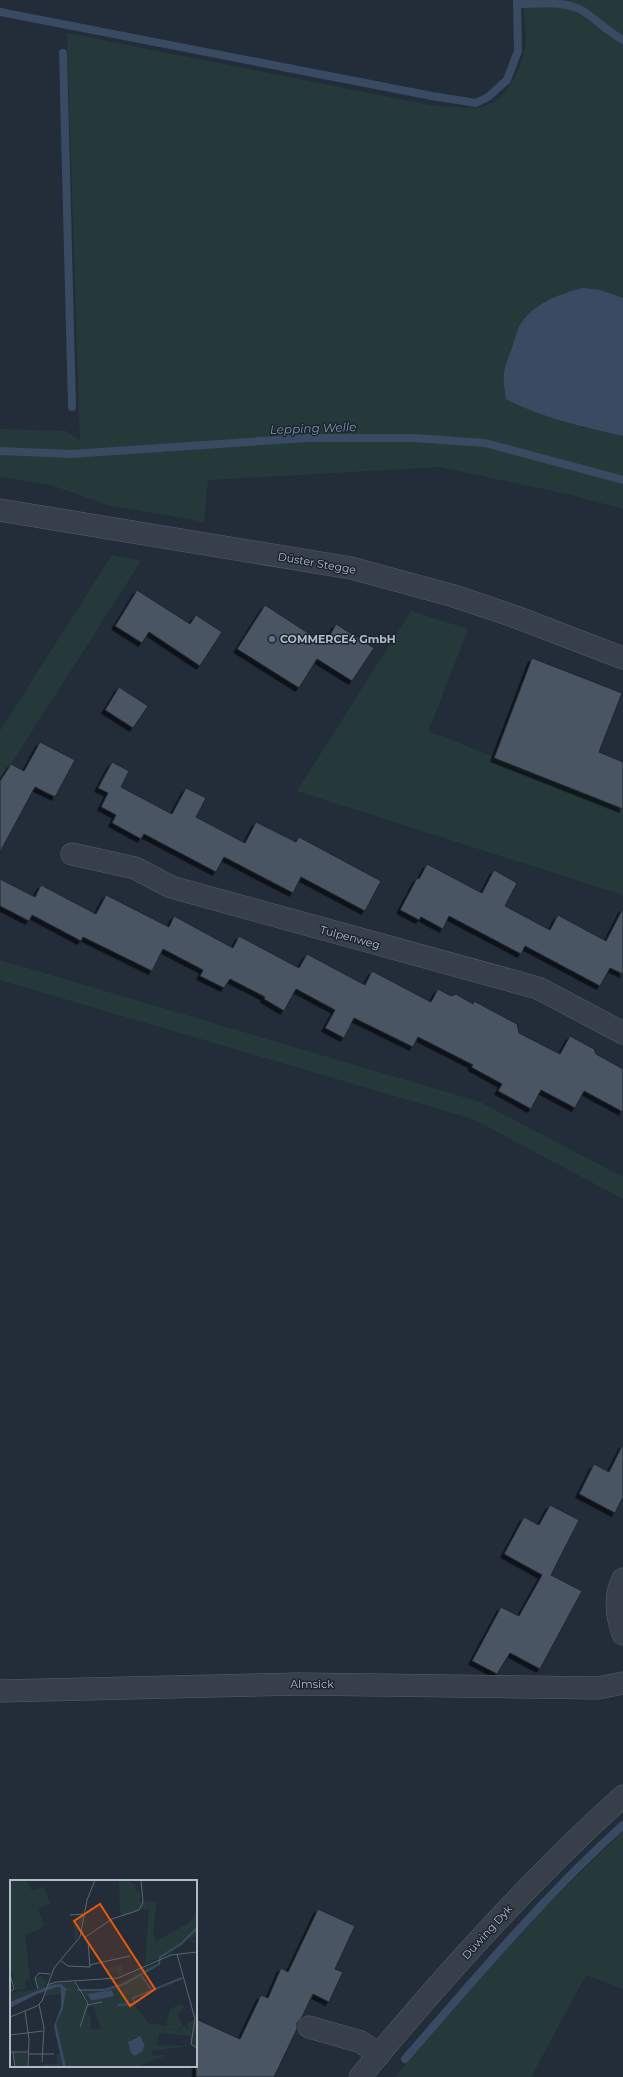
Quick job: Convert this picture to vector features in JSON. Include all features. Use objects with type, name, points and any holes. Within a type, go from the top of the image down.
[{"type":"street","name":"Düster Stegge","points":[[0,510],[351,568],[454,596],[516,617],[623,658]]},
{"type":"street","name":"Tulpenweg","points":[[72,854],[135,868],[171,887],[538,988],[623,1033]]},
{"type":"street","points":[[623,1579],[617,1590],[618,1621],[623,1634]]},
{"type":"street","name":"Almsick","points":[[0,1691],[299,1684],[598,1688],[623,1683]]},
{"type":"street","name":"Düwing Dyk","points":[[370,2070],[513,1903],[623,1796]]},
{"type":"street","points":[[309,2027],[361,2042],[370,2070]]},
{"type":"green space","points":[[523,0],[623,0],[623,298],[619,296],[566,292],[547,302],[527,316],[580,427],[623,436],[623,509],[567,494],[439,467],[208,480],[204,522],[108,505],[51,485],[0,477],[0,429],[66,431],[80,440],[67,33],[430,105],[473,108],[488,105],[503,94],[509,87],[522,61],[526,40]]},
{"type":"green space","points":[[112,555],[141,561],[0,781],[0,731]]},
{"type":"green space","points":[[411,611],[468,629],[428,732],[439,735],[623,809],[623,895],[297,791]]},
{"type":"green space","points":[[0,960],[480,1102],[623,1177],[623,1199],[473,1119],[0,980]]},
{"type":"green space","points":[[623,1831],[623,1989],[586,1975],[531,2077],[395,2077],[525,1927]]},
{"type":"water","points":[[583,288],[600,290],[623,298],[623,436],[548,417],[506,399],[504,383],[505,368],[519,327],[524,319],[538,306],[547,301],[565,293]]},
{"type":"building","points":[[137,590],[190,624],[196,615],[222,632],[200,666],[149,632],[142,643],[115,626]]},
{"type":"building","points":[[265,605],[325,644],[336,624],[374,648],[352,681],[317,659],[299,688],[237,649]]},
{"type":"building","points":[[532,658],[622,693],[599,752],[623,762],[623,809],[494,758]]},
{"type":"building","points":[[119,687],[148,706],[133,728],[105,710]]},
{"type":"building","points":[[40,742],[75,760],[55,797],[35,787],[0,852],[0,781],[11,764],[24,771]]},
{"type":"building","points":[[112,762],[129,771],[121,787],[172,814],[186,788],[206,798],[196,817],[245,843],[256,822],[296,842],[299,837],[381,881],[365,911],[301,877],[293,893],[224,857],[216,872],[144,834],[141,839],[112,823],[116,815],[101,807],[108,793],[98,788]]},
{"type":"building","points":[[427,864],[482,893],[494,870],[517,883],[505,906],[550,930],[558,915],[606,941],[623,908],[623,974],[610,968],[600,986],[525,946],[521,954],[449,916],[443,929],[421,917],[419,920],[400,910],[417,878],[419,879]]},
{"type":"building","points":[[0,879],[35,897],[41,885],[96,914],[106,895],[169,927],[174,916],[233,948],[239,936],[299,968],[307,954],[365,985],[372,971],[431,1002],[438,989],[451,996],[456,994],[473,1004],[474,1001],[517,1024],[519,1033],[560,1054],[570,1036],[594,1049],[596,1054],[623,1069],[623,1112],[584,1091],[575,1108],[541,1090],[531,1109],[498,1091],[502,1084],[471,1067],[473,1065],[418,1037],[413,1047],[354,1018],[344,1038],[325,1028],[335,1010],[296,989],[284,1011],[264,999],[265,997],[230,979],[224,988],[200,976],[203,970],[163,949],[152,971],[83,937],[81,941],[32,915],[29,921],[0,906]]},
{"type":"building","points":[[623,1444],[623,1497],[615,1513],[579,1494],[594,1464],[609,1472]]},
{"type":"building","points":[[550,1505],[579,1520],[551,1575],[582,1591],[540,1669],[510,1653],[497,1674],[472,1661],[501,1607],[519,1616],[542,1575],[504,1554],[524,1517],[539,1525]]},
{"type":"building","points":[[318,1909],[355,1926],[335,1969],[343,1972],[329,2002],[313,1994],[302,2017],[297,2023],[297,2029],[274,2077],[196,2077],[197,2019],[240,2039],[261,1995],[268,1998],[281,1968],[288,1972]]},
{"type":"waterway","points":[[0,12],[432,96],[476,103],[488,97],[507,80],[518,51],[517,0]]},
{"type":"waterway","points":[[517,4],[551,3],[568,5],[583,11],[623,40]]},
{"type":"waterway","points":[[63,53],[72,407]]},
{"type":"waterway","name":"Lepping Welle","points":[[0,451],[71,454],[306,438],[414,438],[485,443],[623,480]]},
{"type":"waterway","points":[[405,2059],[537,1910],[623,1825]]},
{"type":"place","name":"COMMERCE4 GmbH","points":[[272,639]]}]
